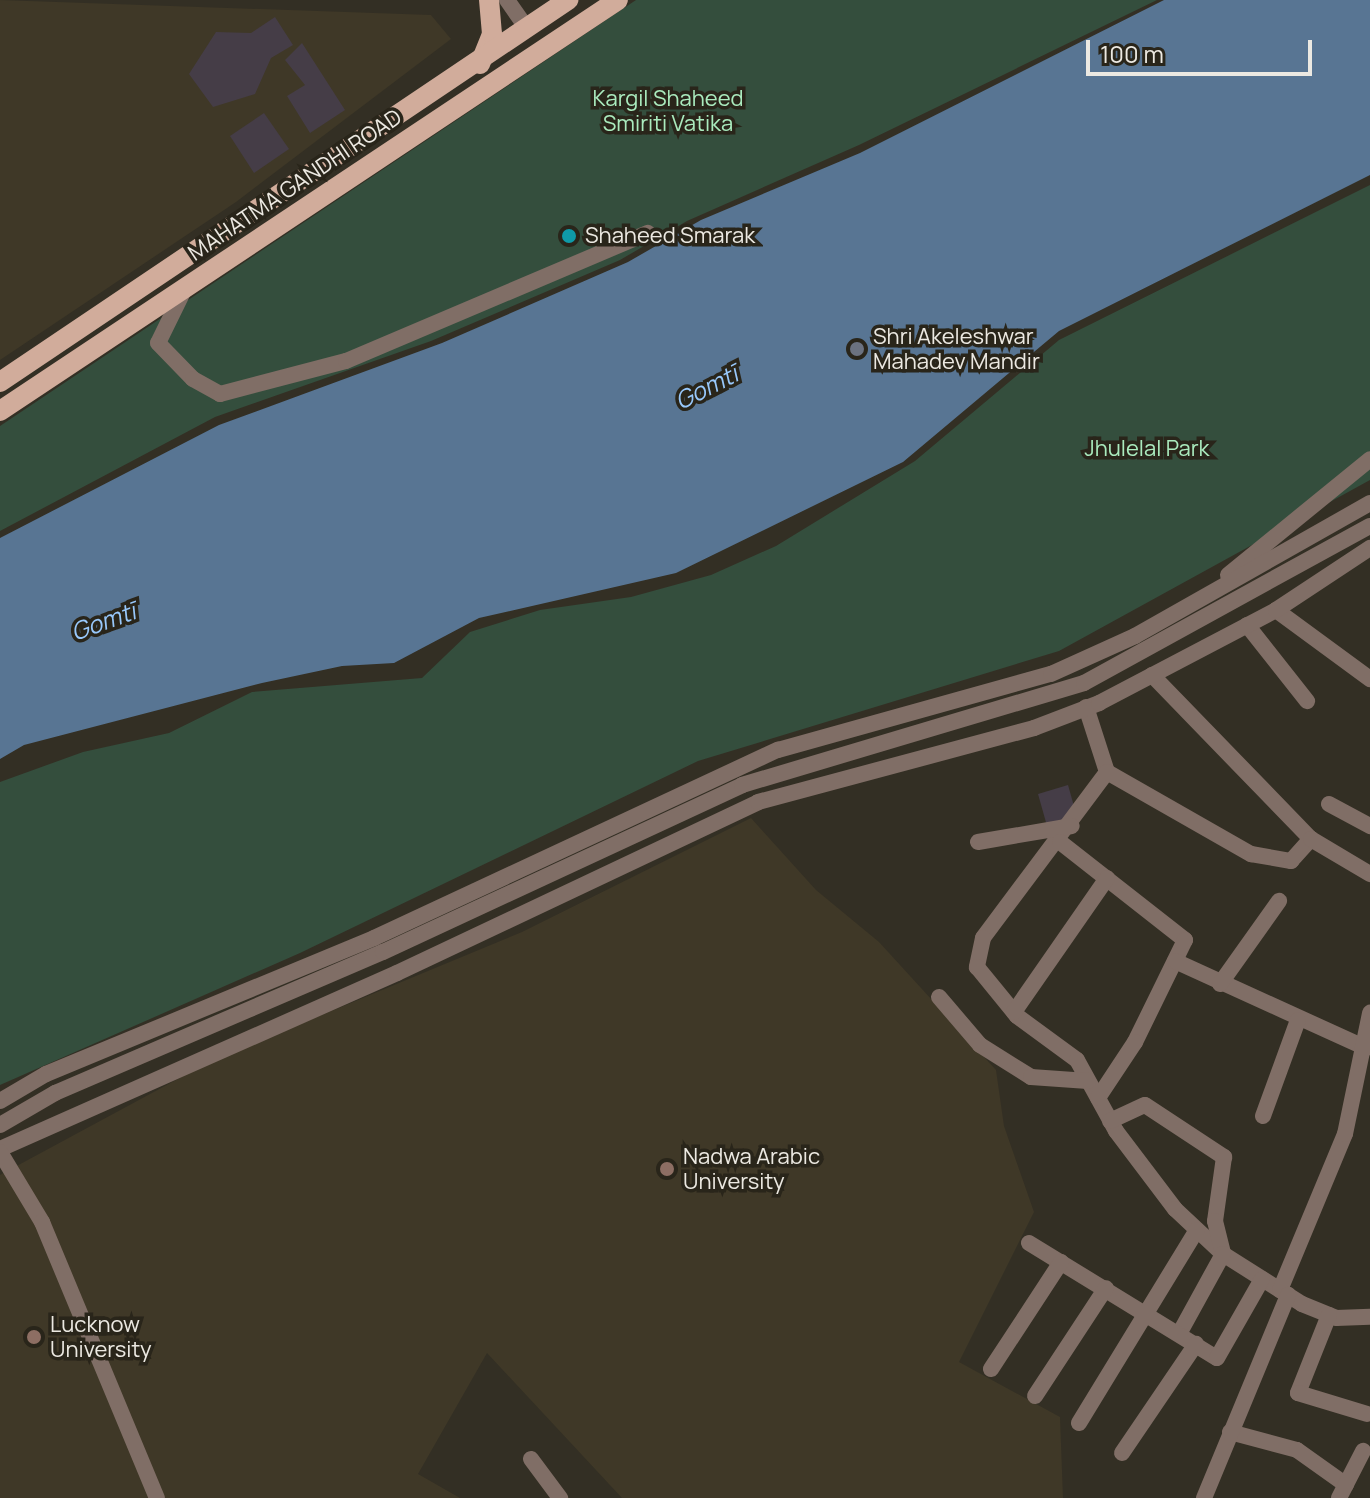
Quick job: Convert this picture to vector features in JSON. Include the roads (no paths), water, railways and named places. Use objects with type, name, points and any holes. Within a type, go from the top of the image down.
[{"type":"main road","points":[[480,64],[492,34],[489,0]]},
{"type":"main road","name":"MAHATMA GANDHI ROAD","points":[[0,382],[480,64],[568,0]]},
{"type":"main road","name":"MAHATMA GANDHI ROAD","points":[[0,411],[618,0]]},
{"type":"street","points":[[507,0],[527,29]]},
{"type":"street","points":[[186,287],[158,343],[193,379],[220,394],[346,361],[648,233]]},
{"type":"street","points":[[1200,599],[1370,459]]},
{"type":"street","points":[[0,1101],[127,1038],[374,938],[689,787],[778,750],[1051,674],[1200,599],[1370,503]]},
{"type":"street","points":[[0,1125],[55,1093],[340,972],[742,785],[1084,683],[1370,526]]},
{"type":"street","points":[[157,1498],[42,1222],[0,1151],[397,973],[758,802],[1034,728],[1086,707],[1276,610],[1370,548]]},
{"type":"street","points":[[1276,610],[1370,679]]},
{"type":"street","points":[[1247,625],[1307,701]]},
{"type":"street","points":[[1152,675],[1311,839],[1370,874]]},
{"type":"street","points":[[1086,707],[1107,772],[1251,854],[1291,861],[1311,839]]},
{"type":"street","points":[[1107,772],[1072,826],[983,938],[977,967],[1014,1012],[1077,1060],[1110,1121],[1197,1230],[1223,1254],[1284,1293],[1329,1315],[1370,1317]]},
{"type":"street","points":[[1329,804],[1370,826]]},
{"type":"street","points":[[978,842],[1072,826]]},
{"type":"street","points":[[1060,842],[1185,940],[1098,1098]]},
{"type":"street","points":[[1014,1012],[1107,878]]},
{"type":"street","points":[[1220,984],[1279,901]]},
{"type":"street","points":[[1175,961],[1298,1020],[1366,1048]]},
{"type":"street","points":[[939,997],[980,1045],[1031,1077],[1088,1081]]},
{"type":"street","points":[[1204,1498],[1345,1134],[1366,1048],[1370,1013]]},
{"type":"street","points":[[1263,1116],[1298,1020]]},
{"type":"street","points":[[1110,1121],[1145,1105],[1224,1157],[1215,1221],[1223,1254],[1179,1334]]},
{"type":"street","points":[[1079,1423],[1197,1230]]},
{"type":"street","points":[[1029,1243],[1217,1358],[1262,1279]]},
{"type":"street","points":[[991,1369],[1061,1262]]},
{"type":"street","points":[[1035,1396],[1106,1288]]},
{"type":"street","points":[[1329,1315],[1298,1393],[1367,1414]]},
{"type":"street","points":[[1122,1453],[1196,1344]]},
{"type":"street","points":[[1230,1432],[1297,1450],[1342,1492],[1363,1451]]},
{"type":"street","points":[[531,1459],[560,1498]]},
{"type":"water","name":"Gomtī","points":[[1164,0],[1370,0],[1370,175],[1059,331],[903,462],[676,573],[479,618],[394,663],[342,666],[262,683],[24,745],[0,759],[0,538],[219,425],[442,343],[628,262],[701,220],[860,153]]},
{"type":"place","name":"Shaheed Smarak","points":[[569,236]]},
{"type":"place","name":"Shri Akeleshwar Mahadev Mandir","points":[[857,349]]},
{"type":"place","name":"Nadwa Arabic University","points":[[667,1169]]},
{"type":"place","name":"Lucknow University","points":[[34,1337]]},
{"type":"park label","name":"Kargil Shaheed Smiriti Vatika","points":[[668,110]]},
{"type":"park label","name":"Jhulelal Park","points":[[1147,449]]}]
